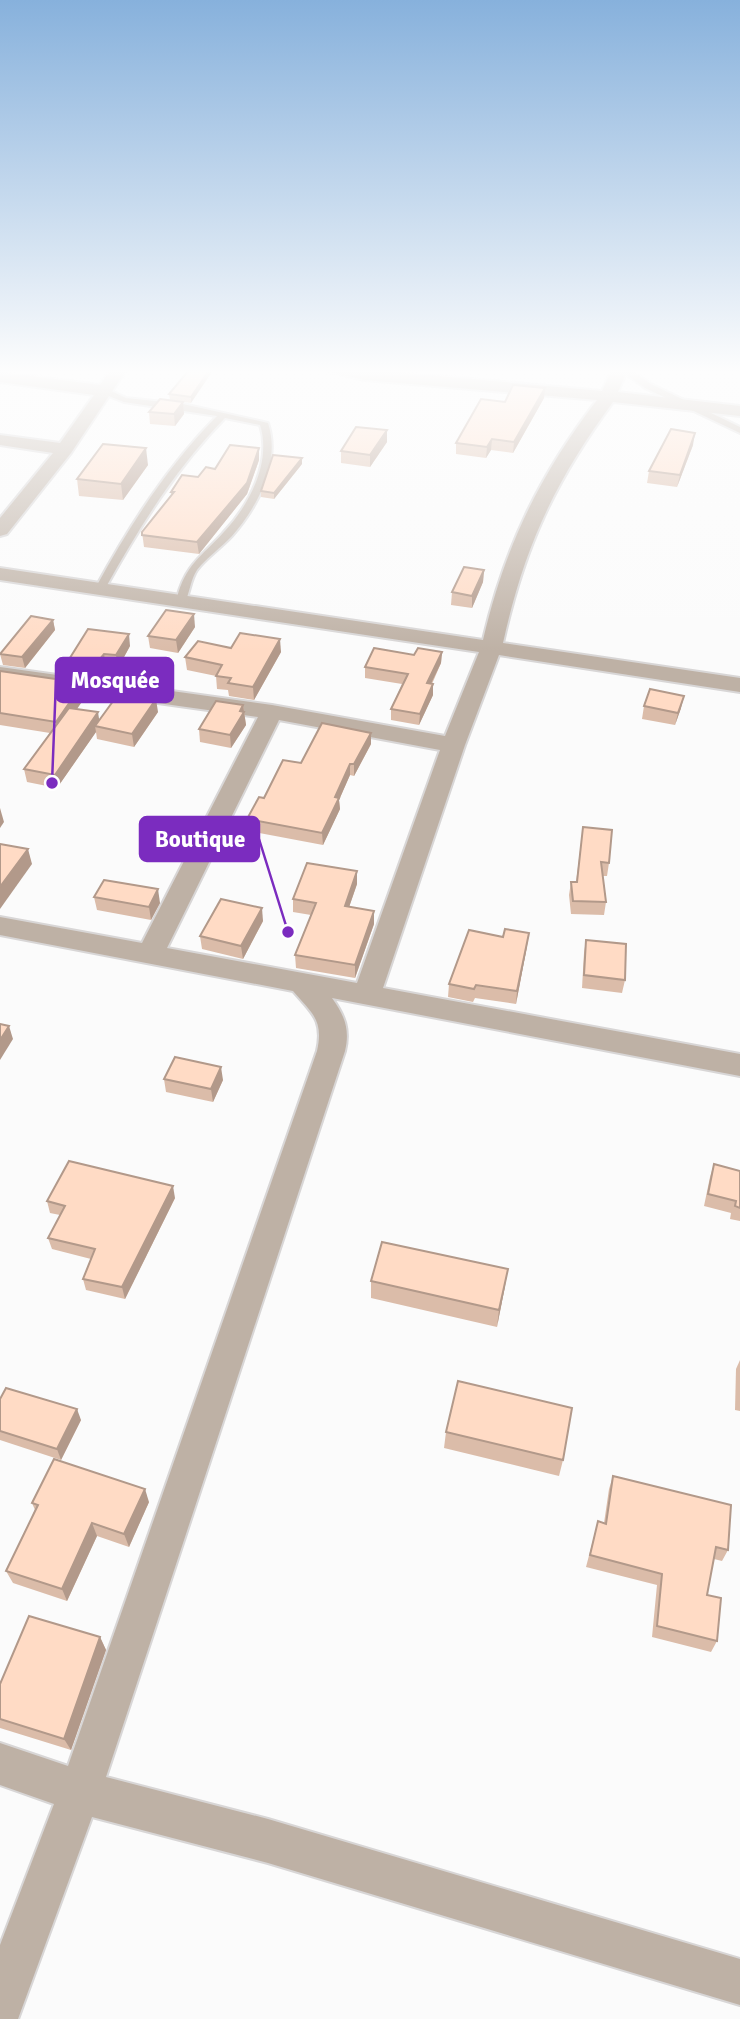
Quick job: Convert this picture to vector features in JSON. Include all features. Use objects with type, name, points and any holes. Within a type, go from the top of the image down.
[{"type":"street","points":[[0,530],[53,463]]},
{"type":"street","points":[[366,996],[433,810],[453,745],[491,649],[505,587],[536,509],[561,463]]},
{"type":"street","points":[[0,499],[21,502]]},
{"type":"street","points":[[0,574],[182,598],[491,649],[740,685]]},
{"type":"street","points":[[0,674],[272,712],[453,745]]},
{"type":"street","points":[[150,954],[272,712]]},
{"type":"street","points":[[0,926],[740,1065]]},
{"type":"street","points":[[0,2006],[80,1792],[334,1042],[336,1032],[333,1020],[302,983]]},
{"type":"street","points":[[0,1764],[80,1792],[268,1841],[740,1982]]},
{"type":"lane","points":[[101,587],[157,494],[180,463]]},
{"type":"lane","points":[[182,598],[189,574],[230,531],[257,489],[267,463]]},
{"type":"building","points":[[89,463],[135,463],[121,484],[77,479]]},
{"type":"building","points":[[219,463],[254,463],[247,483],[197,542],[142,535],[174,492],[171,492],[182,475],[198,477],[206,467],[215,469]]},
{"type":"building","points":[[270,463],[298,463],[274,493],[261,491]]},
{"type":"building","points":[[653,463],[684,463],[680,475],[649,471]]},
{"type":"building","points":[[464,567],[484,570],[472,596],[452,592]]},
{"type":"building","points":[[166,610],[194,614],[176,640],[148,636]]},
{"type":"building","points":[[31,616],[53,620],[22,657],[0,654]]},
{"type":"building","points":[[88,629],[129,634],[116,655],[104,654],[95,665],[68,661]]},
{"type":"building","points":[[240,633],[280,639],[253,687],[228,683],[231,678],[216,676],[222,665],[185,657],[198,641],[231,648]]},
{"type":"building","points":[[374,648],[414,655],[418,648],[442,652],[427,683],[433,684],[420,714],[391,709],[408,674],[365,667]]},
{"type":"building","points":[[0,671],[83,683],[56,722],[0,713]]},
{"type":"building","points":[[650,689],[684,696],[678,713],[644,706]]},
{"type":"building","points":[[119,693],[156,699],[132,734],[95,726]]},
{"type":"building","points":[[216,701],[243,705],[240,711],[244,712],[230,735],[199,729]]},
{"type":"building","points":[[69,708],[98,712],[55,775],[24,769]]},
{"type":"building","points":[[322,723],[371,733],[354,764],[350,764],[335,797],[339,798],[322,833],[247,819],[259,797],[264,798],[283,760],[301,763]]},
{"type":"building","points":[[583,827],[612,830],[609,863],[601,862],[606,902],[573,901],[571,882],[577,882]]},
{"type":"building","points":[[0,844],[28,849],[0,887]]},
{"type":"building","points":[[307,863],[357,871],[345,906],[374,911],[355,965],[295,955],[316,903],[293,899]]},
{"type":"building","points":[[104,880],[158,889],[149,907],[94,897]]},
{"type":"building","points":[[221,899],[262,908],[241,946],[200,936]]},
{"type":"building","points":[[505,929],[529,933],[517,991],[476,985],[474,989],[449,984],[469,930],[503,937]]},
{"type":"building","points":[[586,940],[626,944],[625,980],[584,975]]},
{"type":"building","points":[[0,1024],[9,1026],[0,1040]]},
{"type":"building","points":[[175,1057],[221,1067],[211,1089],[164,1079]]},
{"type":"building","points":[[69,1161],[173,1186],[122,1287],[83,1279],[95,1249],[48,1238],[65,1206],[47,1201]]},
{"type":"building","points":[[714,1164],[740,1171],[740,1208],[735,1206],[736,1201],[708,1194]]},
{"type":"building","points":[[382,1242],[508,1269],[499,1310],[371,1281]]},
{"type":"building","points":[[458,1381],[572,1408],[563,1460],[446,1432]]},
{"type":"building","points":[[6,1388],[77,1409],[57,1449],[0,1431],[0,1399]]},
{"type":"building","points":[[54,1459],[145,1489],[124,1534],[92,1523],[62,1589],[6,1571],[38,1505],[32,1503]]},
{"type":"building","points":[[613,1476],[731,1505],[728,1550],[716,1547],[707,1595],[721,1598],[717,1641],[657,1626],[662,1574],[590,1555],[598,1521],[606,1524]]},
{"type":"building","points":[[29,1616],[100,1637],[64,1739],[0,1719],[0,1684]]},
{"type":"place","name":"Mosquée","points":[[52,783]]},
{"type":"place","name":"Boutique","points":[[288,932]]}]
